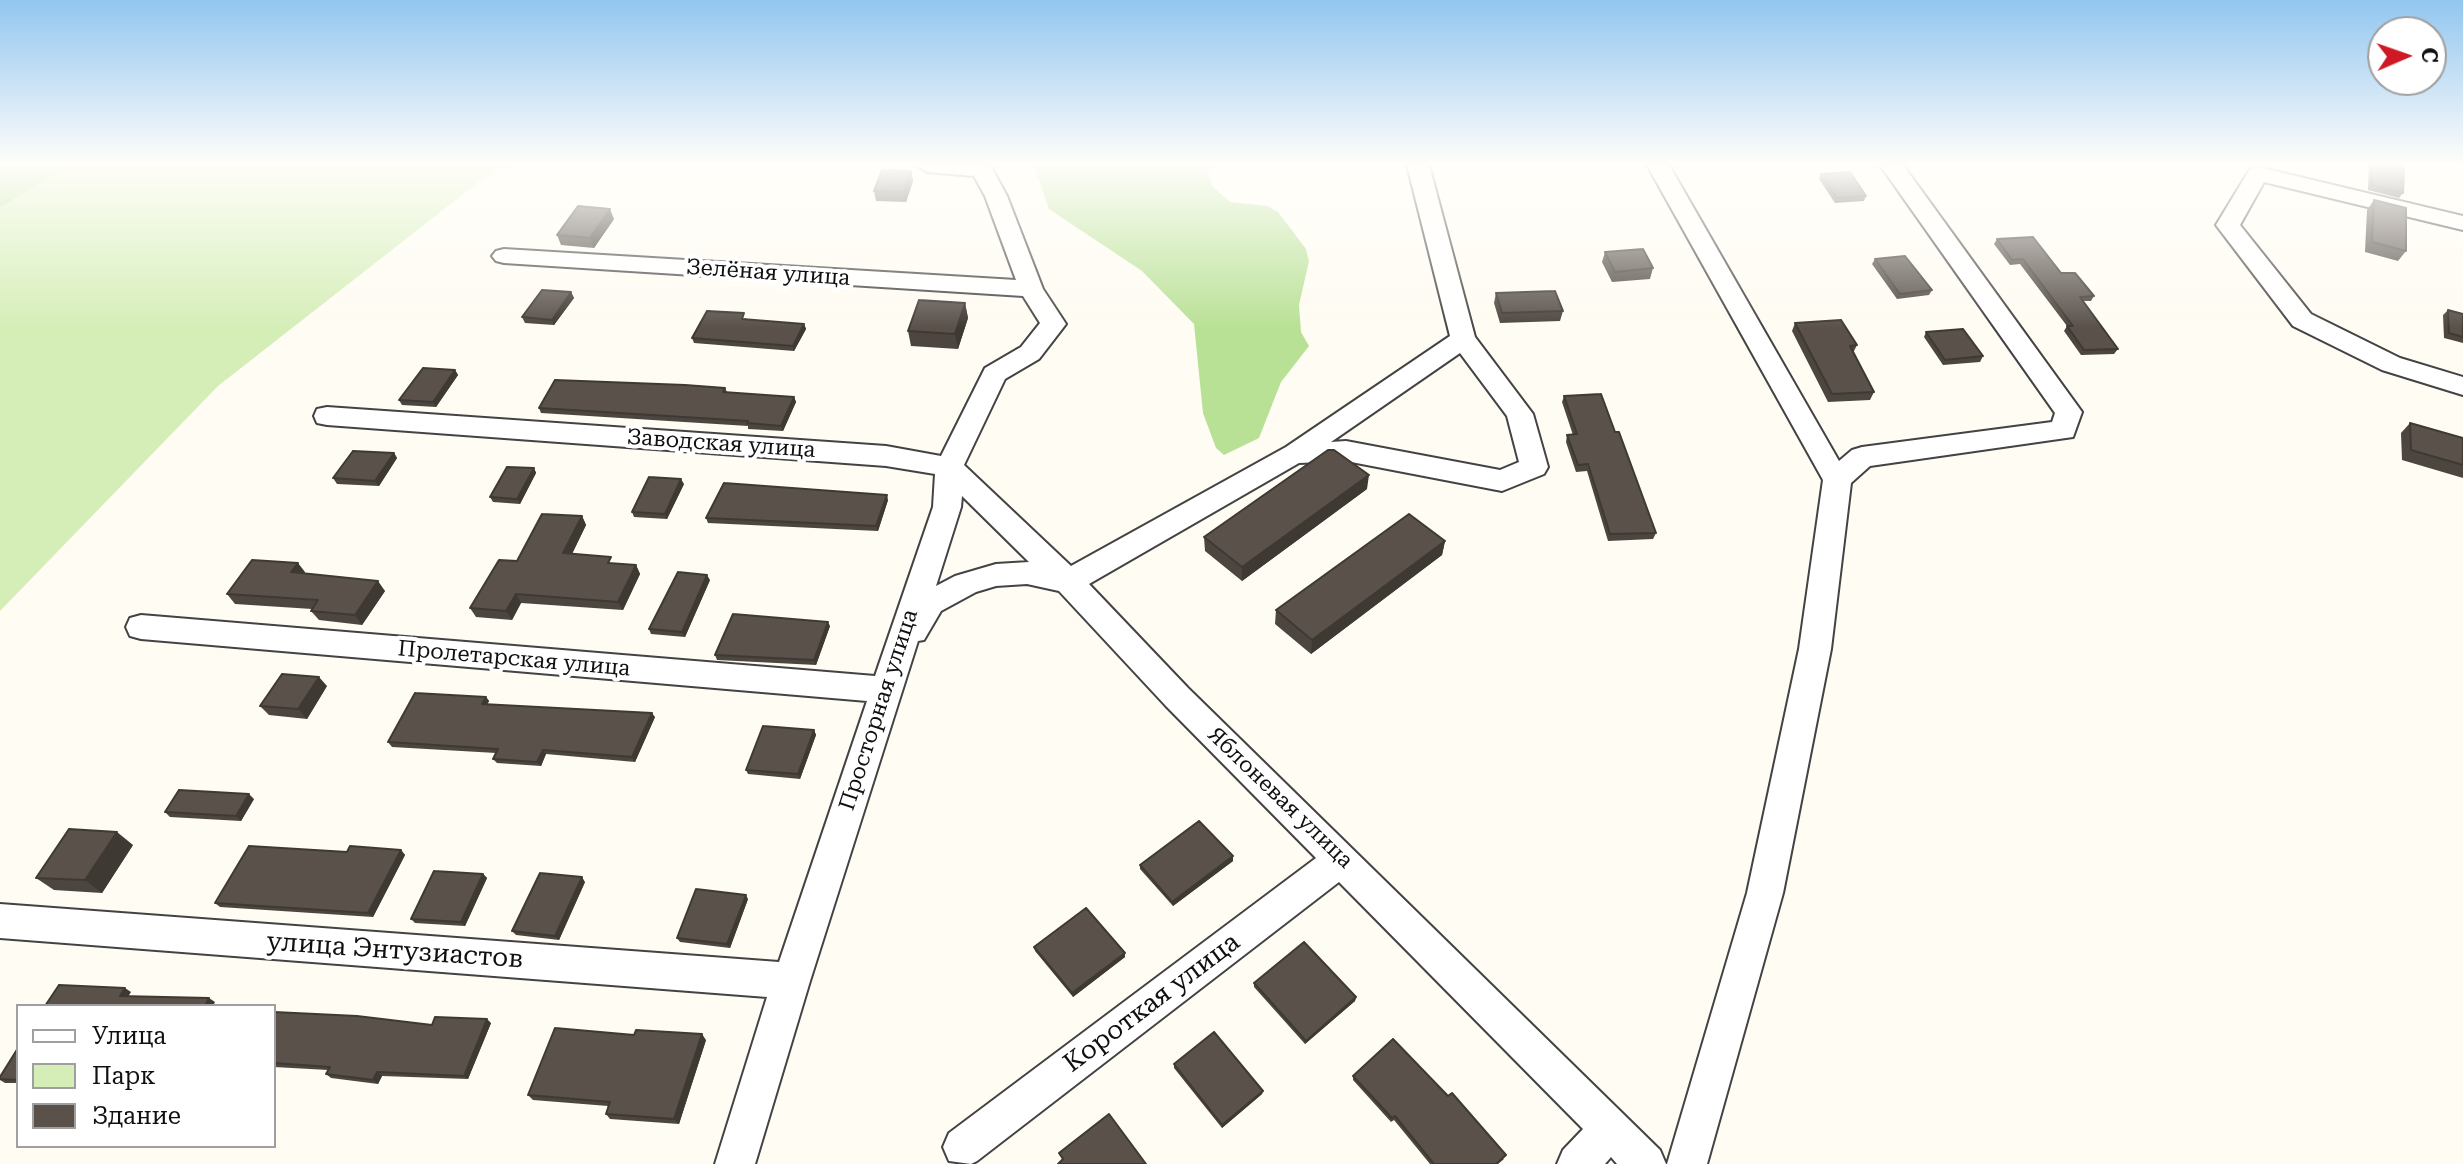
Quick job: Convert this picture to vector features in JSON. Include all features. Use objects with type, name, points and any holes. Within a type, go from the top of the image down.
[{"type":"street","points":[[1005,219],[1031,289]]},
{"type":"street","points":[[1294,454],[1346,451],[1502,481],[1534,467],[1520,414],[1463,339],[1432,219]]},
{"type":"street","points":[[1688,219],[1821,457],[1837,479]]},
{"type":"street","points":[[1687,1164],[1765,893],[1815,649],[1837,479],[1862,457],[2063,430],[2069,412],[1930,219]]},
{"type":"street","points":[[2231,219],[2228,225],[2302,320],[2391,364],[2463,386]]},
{"type":"street","name":"Зелёная улица","points":[[504,256],[1031,289]]},
{"type":"street","name":"Просторная улица","points":[[735,1164],[791,981],[947,507],[949,467],[994,374],[1030,353],[1053,324],[1031,289]]},
{"type":"street","points":[[890,677],[930,603],[966,584],[996,575],[1027,573],[1068,582],[1294,454],[1463,339]]},
{"type":"street","name":"Заводская улица","points":[[327,416],[886,456],[949,467]]},
{"type":"street","points":[[949,467],[1068,582]]},
{"type":"street","name":"Яблоневая улица","points":[[1068,582],[1177,697],[1646,1164]]},
{"type":"street","name":"Пролетарская улица","points":[[141,627],[890,677]]},
{"type":"street","name":"Короткая улица","points":[[963,1147],[1342,859]]},
{"type":"street","name":"улица Энтузиастов","points":[[0,921],[791,981]]},
{"type":"street","points":[[1577,1164],[1610,1129]]},
{"type":"green space","points":[[0,219],[431,219],[218,386],[0,611]]},
{"type":"green space","points":[[1064,219],[1284,219],[1306,249],[1309,261],[1299,305],[1301,332],[1309,346],[1281,382],[1259,438],[1224,455],[1216,448],[1203,413],[1194,324],[1142,271]]},
{"type":"building","points":[[568,219],[603,219],[590,238],[557,235]]},
{"type":"building","points":[[2373,219],[2406,219],[2406,251],[2372,242]]},
{"type":"building","points":[[2033,237],[2061,273],[2075,273],[2094,296],[2080,297],[2118,349],[2084,350],[2067,326],[2073,326],[2023,259],[2012,260],[1997,239]]},
{"type":"building","points":[[1643,249],[1653,268],[1615,272],[1605,252]]},
{"type":"building","points":[[1905,256],[1932,290],[1900,294],[1875,259]]},
{"type":"building","points":[[542,290],[571,292],[552,320],[522,317]]},
{"type":"building","points":[[1555,291],[1563,311],[1502,313],[1496,293]]},
{"type":"building","points":[[919,300],[965,303],[955,334],[908,331]]},
{"type":"building","points":[[2448,310],[2463,314],[2463,337],[2449,333]]},
{"type":"building","points":[[707,311],[744,313],[742,319],[804,324],[793,346],[692,338]]},
{"type":"building","points":[[1841,320],[1857,345],[1850,346],[1874,392],[1832,394],[1795,323]]},
{"type":"building","points":[[1963,329],[1983,356],[1945,360],[1926,332]]},
{"type":"building","points":[[423,368],[455,370],[433,402],[399,400]]},
{"type":"building","points":[[555,380],[685,385],[725,388],[723,392],[794,397],[781,426],[748,421],[539,408]]},
{"type":"building","points":[[1601,394],[1615,432],[1619,432],[1656,533],[1610,534],[1588,464],[1578,465],[1567,435],[1577,434],[1564,396]]},
{"type":"building","points":[[2410,423],[2463,438],[2463,465],[2411,450]]},
{"type":"building","points":[[1328,450],[1334,450],[1369,475],[1242,567],[1204,537]]},
{"type":"building","points":[[353,451],[394,453],[375,481],[333,478]]},
{"type":"building","points":[[507,467],[534,468],[517,499],[490,497]]},
{"type":"building","points":[[649,477],[681,479],[665,514],[632,512]]},
{"type":"building","points":[[724,483],[887,495],[876,526],[706,518]]},
{"type":"building","points":[[542,514],[582,516],[563,553],[611,557],[608,563],[636,565],[618,602],[516,594],[506,611],[470,608],[499,560],[517,561]]},
{"type":"building","points":[[1409,514],[1445,541],[1312,640],[1276,610]]},
{"type":"building","points":[[252,560],[298,563],[291,572],[378,581],[355,615],[311,611],[318,600],[227,594]]},
{"type":"building","points":[[678,572],[707,575],[682,632],[649,629]]},
{"type":"building","points":[[733,614],[828,622],[814,660],[715,655]]},
{"type":"building","points":[[282,674],[319,677],[298,709],[260,706]]},
{"type":"building","points":[[415,693],[486,697],[482,704],[652,713],[632,757],[543,750],[537,762],[493,759],[498,749],[388,742]]},
{"type":"building","points":[[763,726],[814,730],[798,774],[746,770]]},
{"type":"building","points":[[179,790],[249,794],[236,816],[165,812]]},
{"type":"building","points":[[1199,821],[1233,856],[1172,902],[1140,865]]},
{"type":"building","points":[[69,829],[117,832],[85,880],[36,878]]},
{"type":"building","points":[[249,846],[347,852],[350,846],[401,850],[368,913],[215,903]]},
{"type":"building","points":[[434,871],[483,874],[461,922],[411,919]]},
{"type":"building","points":[[540,873],[582,877],[555,936],[512,931]]},
{"type":"building","points":[[696,889],[746,895],[727,944],[677,938]]},
{"type":"building","points":[[1086,908],[1125,953],[1072,993],[1034,947]]},
{"type":"building","points":[[1304,942],[1356,997],[1306,1041],[1254,983]]},
{"type":"building","points":[[59,985],[125,988],[120,996],[209,998],[206,1004],[46,1004]]},
{"type":"building","points":[[276,1012],[357,1016],[432,1025],[435,1017],[487,1019],[464,1076],[377,1072],[373,1080],[326,1074],[330,1067],[276,1063]]},
{"type":"building","points":[[555,1028],[634,1035],[636,1030],[702,1034],[674,1119],[606,1114],[610,1102],[528,1095]]},
{"type":"building","points":[[1214,1032],[1263,1091],[1222,1125],[1174,1064]]},
{"type":"building","points":[[1393,1039],[1448,1096],[1452,1093],[1506,1155],[1496,1164],[1434,1164],[1395,1116],[1392,1118],[1353,1076]]},
{"type":"building","points":[[16,1051],[16,1080],[0,1077]]},
{"type":"building","points":[[1109,1114],[1146,1164],[1058,1164],[1063,1159],[1059,1153]]}]
